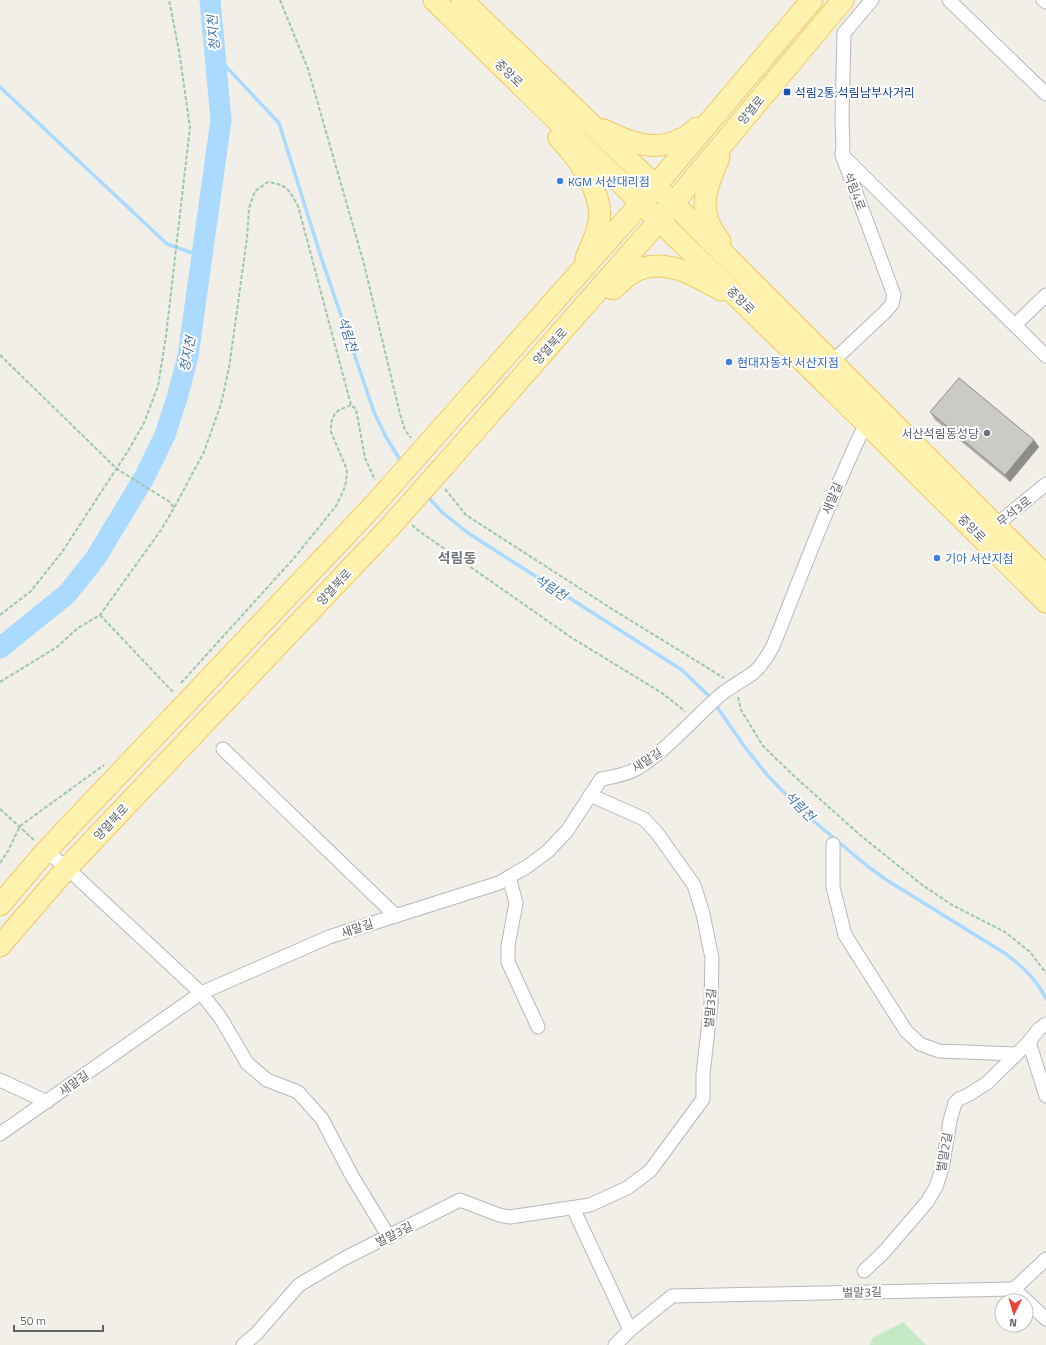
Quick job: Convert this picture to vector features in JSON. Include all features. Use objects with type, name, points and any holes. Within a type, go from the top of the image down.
[{"type":"main road","name":"중앙로","points":[[434,0],[866,423],[988,531],[1046,576]]},
{"type":"main road","name":"중앙로","points":[[462,0],[674,204],[832,362],[988,531],[1046,602]]},
{"type":"main road","name":"양열로","points":[[641,203],[812,0]]},
{"type":"main road","name":"양열로","points":[[659,220],[674,204],[843,0]]},
{"type":"main road","points":[[553,116],[549,128],[566,145],[579,163],[592,185],[600,203],[599,223],[580,273]]},
{"type":"main road","points":[[586,120],[630,142],[646,145],[662,145],[680,140],[701,125],[706,127]]},
{"type":"main road","points":[[719,249],[720,241],[709,225],[705,206],[710,179],[725,142]]},
{"type":"main road","points":[[0,905],[46,851],[373,506],[420,444],[580,273],[641,203]]},
{"type":"main road","name":"양열북로","points":[[0,946],[67,868],[388,529],[443,476],[659,220]]},
{"type":"main road","points":[[600,289],[608,293],[632,273],[653,265],[662,265],[683,271],[699,278],[744,303]]},
{"type":"street","name":"석림4로","points":[[832,362],[885,312],[892,304],[894,295],[842,155],[844,33],[872,0]]},
{"type":"street","points":[[949,0],[1046,94]]},
{"type":"street","points":[[842,155],[1046,356]]},
{"type":"street","points":[[1015,325],[1046,295]]},
{"type":"street","name":"새말길","points":[[0,1134],[201,993],[329,937],[499,883],[528,866],[548,851],[566,831],[601,779],[637,769],[660,753],[694,719],[730,687],[754,672],[774,646],[812,545],[866,423]]},
{"type":"street","name":"무석3로","points":[[988,531],[1046,484]]},
{"type":"street","points":[[223,749],[396,916]]},
{"type":"street","name":"벌말3길","points":[[243,1345],[256,1334],[300,1285],[345,1258],[460,1200],[500,1215],[510,1217],[590,1205],[627,1188],[650,1171],[703,1099],[703,1074],[711,1004],[712,958],[704,914],[694,885],[658,833],[644,819],[590,795]]},
{"type":"street","points":[[833,844],[833,886],[845,936],[906,1031],[920,1044],[939,1051],[1016,1054]]},
{"type":"street","points":[[46,851],[67,868],[201,993],[220,1017],[247,1063],[267,1080],[298,1092],[322,1119],[352,1176],[389,1237]]},
{"type":"street","points":[[509,877],[516,902],[508,946],[508,962],[538,1027]]},
{"type":"street","name":"벌말2길","points":[[864,1271],[884,1252],[927,1202],[936,1187],[942,1170],[950,1121],[955,1103],[959,1099],[987,1083],[1029,1042],[1038,1030],[1046,1024]]},
{"type":"street","points":[[1029,1042],[1046,1096]]},
{"type":"street","points":[[0,1080],[47,1102]]},
{"type":"street","points":[[573,1208],[630,1330]]},
{"type":"street","points":[[1046,1259],[1014,1289],[1046,1319]]},
{"type":"street","name":"벌말3길","points":[[615,1345],[630,1330],[672,1296],[1014,1289]]},
{"type":"path","points":[[0,615],[31,591],[62,552],[117,469],[144,423],[158,386],[166,336],[184,168],[190,128],[179,51],[169,0]]},
{"type":"path","points":[[280,0],[308,69],[364,264],[400,414],[406,430],[420,444]]},
{"type":"path","points":[[0,682],[57,648],[78,628],[100,615],[161,530],[174,508],[204,452],[221,404],[229,368],[246,246],[249,208],[255,191],[268,182],[286,186],[298,206],[351,405],[356,409],[365,458],[376,483]]},
{"type":"path","points":[[0,355],[117,469],[170,502],[174,508]]},
{"type":"path","points":[[100,615],[173,692],[294,558],[336,506],[346,482],[346,471],[345,464],[331,432],[331,423],[339,410],[351,405]]},
{"type":"path","points":[[443,476],[466,515],[612,608],[730,687],[741,710],[762,746],[793,775],[860,835],[921,884],[952,905],[1004,932],[1030,952],[1046,973]]},
{"type":"path","points":[[407,520],[418,531],[572,638],[662,693],[694,719]]},
{"type":"path","points":[[0,863],[8,851],[20,826],[108,761]]},
{"type":"path","points":[[0,809],[46,851]]},
{"type":"green space","points":[[903,1322],[926,1345],[870,1345],[873,1338]]},
{"type":"building","name":"서산석림동성당","points":[[959,378],[1034,440],[1005,475],[930,412]]},
{"type":"waterway","name":"청지천","points":[[0,648],[67,594],[95,559],[144,478],[165,435],[177,398],[188,356],[221,120],[210,0]]},
{"type":"waterway","name":"석림천","points":[[215,55],[279,123],[320,254],[374,412],[386,437],[402,463]]},
{"type":"waterway","points":[[0,87],[167,244],[201,256]]},
{"type":"waterway","name":"석림천","points":[[426,495],[443,513],[468,533],[682,670],[712,699]]},
{"type":"waterway","name":"석림천","points":[[715,704],[744,746],[768,776],[804,813],[885,879],[1006,954],[1029,974],[1046,999]]},
{"type":"place","name":"석림2통;석림남부사거리","points":[[787,92]]},
{"type":"place","name":"KGM 서산대리점","points":[[560,181]]},
{"type":"place","name":"현대자동차 서산지점","points":[[729,362]]},
{"type":"place","name":"서산석림동성당","points":[[987,433]]},
{"type":"place","name":"기아 서산지점","points":[[937,558]]},
{"type":"district","name":"석림동","points":[[457,557]]}]
